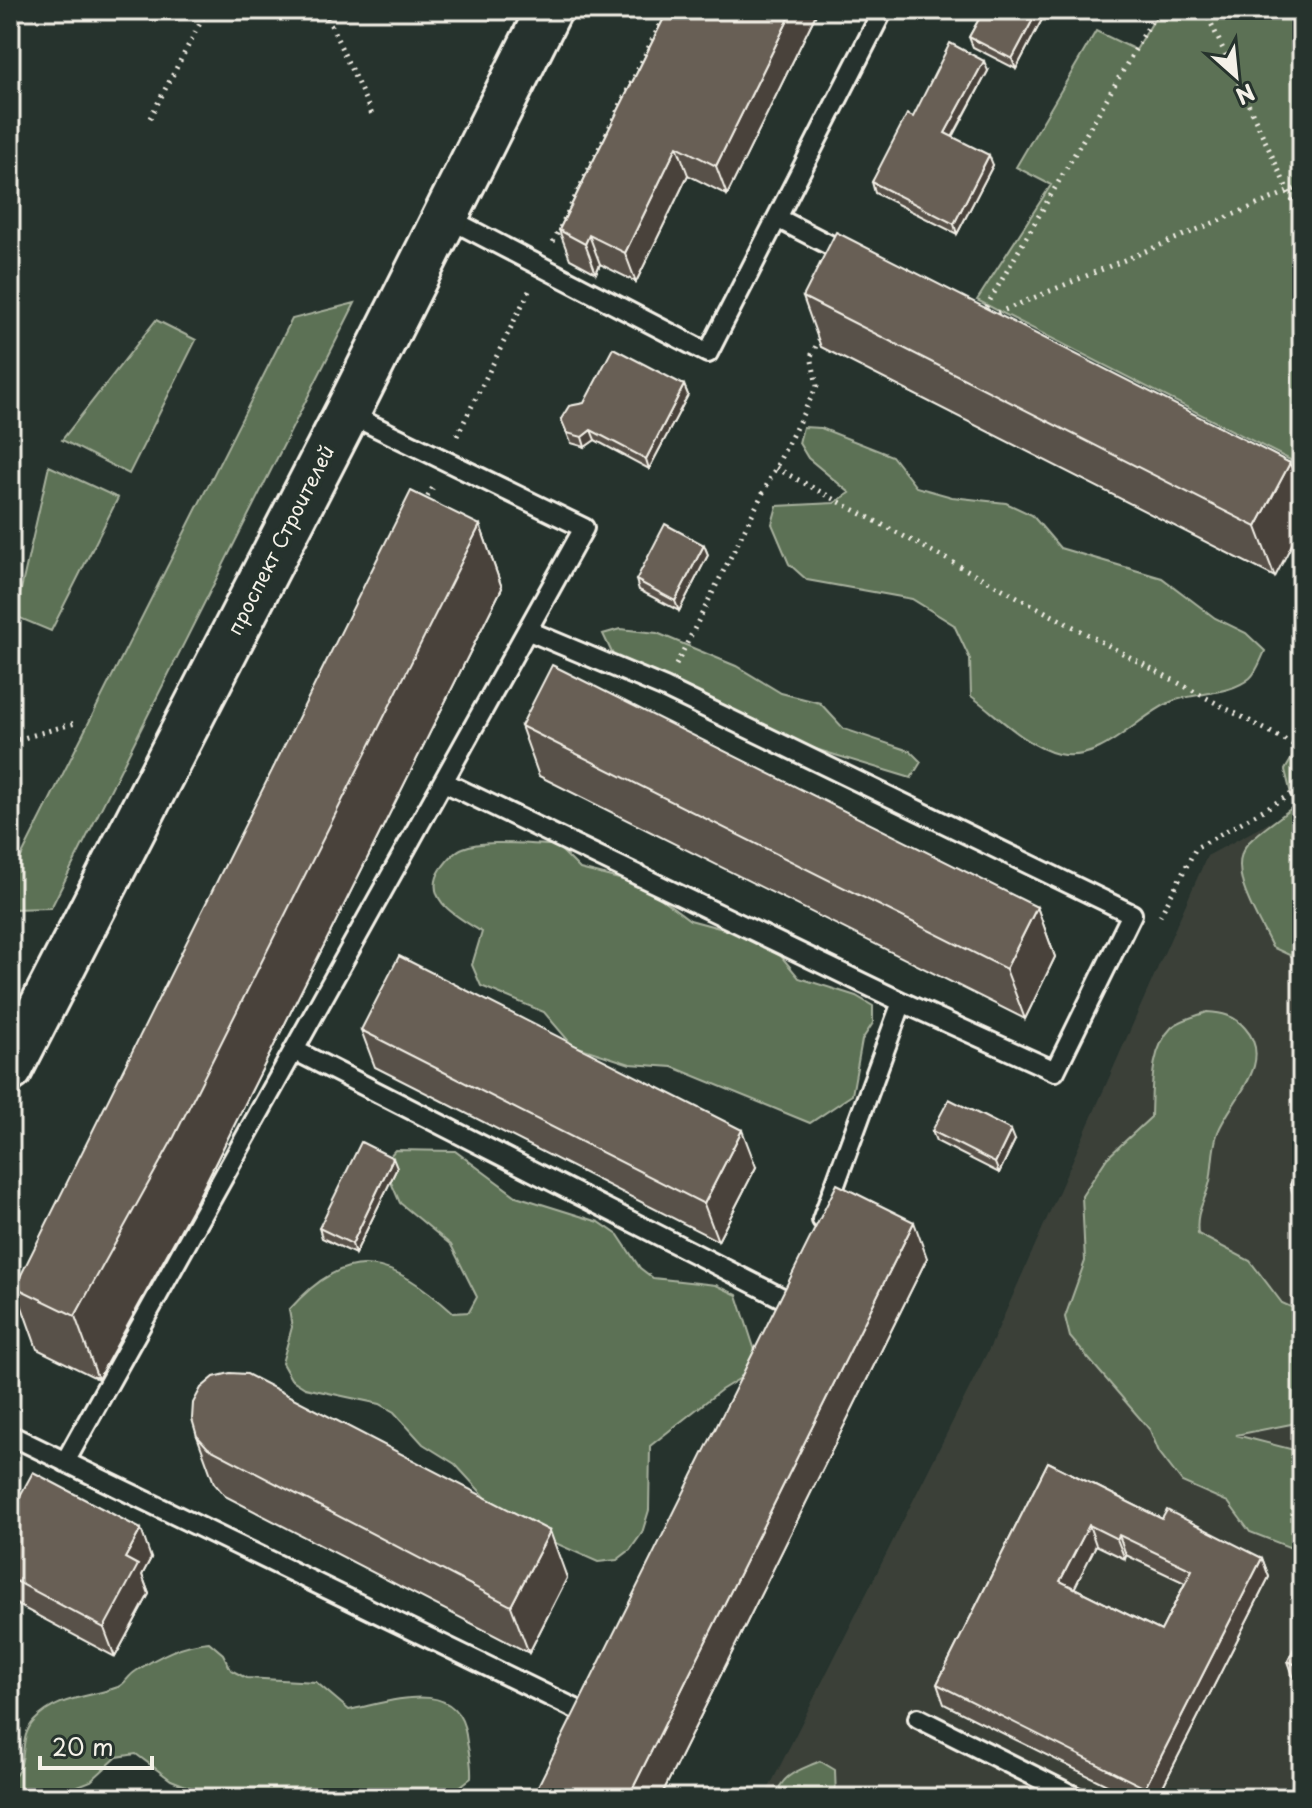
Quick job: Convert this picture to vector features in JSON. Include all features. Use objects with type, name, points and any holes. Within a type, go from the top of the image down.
[{"type":"street","name":"проспект Строителей","points":[[10,1069],[347,413],[549,10]]},
{"type":"lane","points":[[444,216],[708,353],[883,10]]},
{"type":"lane","points":[[777,218],[872,267]]},
{"type":"lane","points":[[65,1462],[584,528],[347,413]]},
{"type":"lane","points":[[1260,463],[1302,484]]},
{"type":"lane","points":[[444,782],[902,1002],[1055,1071],[1132,914],[665,688],[529,631]]},
{"type":"lane","points":[[818,1231],[902,1002]]},
{"type":"lane","points":[[294,1050],[791,1303]]},
{"type":"lane","points":[[10,1435],[586,1714]]},
{"type":"lane","points":[[918,1718],[1078,1798]]},
{"type":"path","points":[[150,118],[207,10]]},
{"type":"path","points":[[324,10],[374,119]]},
{"type":"path","points":[[1158,10],[978,321],[1302,186]]},
{"type":"path","points":[[1205,10],[1302,221]]},
{"type":"path","points":[[665,688],[817,386],[811,356],[825,329]]},
{"type":"path","points":[[776,468],[1302,749]]},
{"type":"path","points":[[10,742],[75,723]]},
{"type":"path","points":[[1132,914],[1157,921],[1196,848],[1302,788]]},
{"type":"shaded area","points":[[1302,805],[1302,1798],[764,1798],[991,1345],[1207,856]]},
{"type":"green space","points":[[1160,10],[1302,10],[1302,466],[977,300],[1051,185],[1016,167],[1096,31],[1136,50]]},
{"type":"green space","points":[[355,303],[51,908],[10,909],[10,879],[292,319]]},
{"type":"green space","points":[[156,320],[196,340],[129,474],[62,440]]},
{"type":"green space","points":[[803,427],[821,428],[892,456],[916,487],[952,497],[1006,503],[1032,515],[1060,548],[1162,578],[1215,618],[1246,633],[1265,651],[1257,669],[1250,678],[1233,688],[1173,701],[1090,752],[1058,754],[1035,745],[971,696],[970,659],[954,625],[912,599],[807,580],[789,564],[772,524],[777,506],[834,503],[850,493],[808,458],[799,443]]},
{"type":"green space","points":[[49,466],[118,498],[51,631],[15,616]]},
{"type":"green space","points":[[620,629],[657,633],[736,666],[781,693],[820,703],[844,729],[910,751],[921,762],[911,778],[713,718],[613,655],[603,634]]},
{"type":"green space","points":[[1302,741],[1302,961],[1272,947],[1246,894],[1240,866],[1242,853],[1249,842],[1294,806],[1285,770]]},
{"type":"green space","points":[[472,845],[556,845],[580,869],[643,885],[690,920],[760,939],[776,950],[799,978],[856,996],[873,1006],[873,1023],[862,1040],[852,1095],[810,1123],[673,1067],[630,1064],[572,1045],[544,1012],[481,986],[472,965],[482,932],[454,914],[439,899],[436,880],[441,869],[456,852]]},
{"type":"green space","points":[[1207,1012],[1237,1020],[1253,1041],[1256,1054],[1248,1081],[1216,1138],[1210,1181],[1198,1219],[1198,1234],[1250,1261],[1282,1303],[1302,1312],[1302,1418],[1291,1424],[1236,1435],[1302,1452],[1302,1552],[1250,1532],[1228,1502],[1182,1482],[1159,1452],[1150,1430],[1070,1337],[1065,1317],[1085,1261],[1082,1196],[1107,1158],[1151,1117],[1156,1057],[1165,1036],[1175,1025]]},
{"type":"green space","points":[[395,1150],[455,1151],[516,1196],[599,1222],[618,1235],[640,1268],[653,1278],[716,1285],[737,1295],[760,1366],[721,1390],[650,1446],[649,1510],[642,1533],[630,1550],[617,1560],[598,1562],[508,1522],[455,1464],[423,1444],[394,1412],[380,1404],[305,1388],[291,1379],[282,1363],[292,1327],[289,1310],[331,1274],[351,1267],[371,1265],[390,1270],[431,1294],[453,1313],[469,1312],[477,1297],[451,1245],[400,1203],[383,1164]]},
{"type":"green space","points":[[209,1642],[223,1654],[231,1670],[246,1678],[316,1682],[349,1710],[420,1697],[450,1705],[460,1717],[466,1735],[471,1778],[445,1798],[216,1798],[171,1780],[136,1754],[117,1757],[91,1781],[70,1789],[63,1798],[10,1798],[10,1780],[20,1767],[29,1728],[43,1713],[63,1702],[118,1687],[136,1671],[171,1652]]},
{"type":"green space","points":[[820,1761],[835,1770],[836,1798],[776,1798],[787,1778]]},
{"type":"building","points":[[668,10],[793,10],[716,166],[677,146],[625,253],[589,235],[585,244],[559,230]]},
{"type":"building","points":[[984,10],[1038,10],[1012,59],[969,37]]},
{"type":"building","points":[[950,43],[984,61],[945,133],[989,155],[954,224],[872,182],[907,114],[913,117]]},
{"type":"building","points":[[836,232],[1290,463],[1256,527],[803,297]]},
{"type":"building","points":[[613,348],[684,385],[646,459],[591,430],[582,437],[567,433],[561,419],[569,406],[584,403]]},
{"type":"building","points":[[411,491],[480,525],[174,1137],[75,1316],[15,1287]]},
{"type":"building","points":[[665,524],[704,545],[675,601],[636,580]]},
{"type":"building","points":[[552,665],[1037,907],[1006,969],[521,726]]},
{"type":"building","points":[[399,956],[742,1130],[704,1204],[361,1030]]},
{"type":"building","points":[[949,1099],[1011,1130],[995,1163],[932,1131]]},
{"type":"building","points":[[361,1142],[393,1158],[352,1244],[319,1228]]},
{"type":"building","points":[[1302,1160],[1302,1191],[1290,1185]]},
{"type":"building","points":[[837,1184],[914,1222],[628,1798],[559,1798],[537,1788]]},
{"type":"building","points":[[230,1373],[247,1374],[550,1531],[511,1606],[208,1448],[197,1436],[192,1419],[193,1403],[201,1388],[214,1377]]},
{"type":"building","points":[[1048,1462],[1162,1519],[1167,1510],[1262,1558],[1145,1788],[937,1684]],"holes":[[[1089,1525],[1117,1539],[1119,1535],[1192,1570],[1161,1631],[1060,1581]]]},
{"type":"building","points":[[33,1472],[141,1529],[125,1558],[138,1565],[104,1628],[10,1578],[10,1514]]},
{"type":"building","points":[[1302,1632],[1302,1668],[1288,1661]]}]
